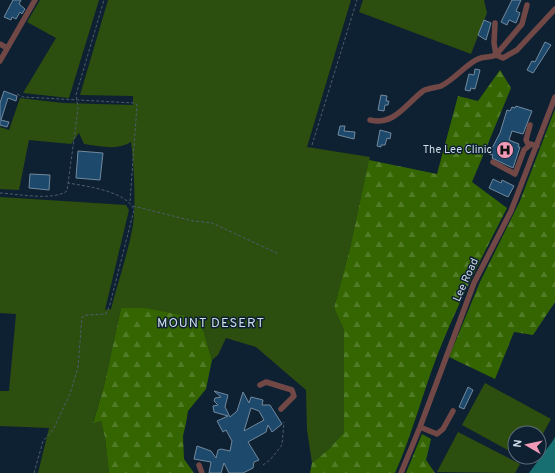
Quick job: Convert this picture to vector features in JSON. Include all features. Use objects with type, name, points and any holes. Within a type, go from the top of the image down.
[{"type":"street","points":[[0,61],[35,0]]},
{"type":"street","points":[[496,55],[522,24],[527,5]]},
{"type":"street","points":[[370,120],[380,123],[384,122],[404,110],[424,90],[441,86],[479,58],[496,55],[503,58],[518,50],[555,9]]},
{"type":"street","points":[[495,23],[494,43],[496,55]]},
{"type":"street","points":[[0,44],[7,48]]},
{"type":"street","name":"Lee Road","points":[[401,473],[420,427],[446,353],[474,283],[511,211],[555,97]]},
{"type":"street","points":[[529,146],[526,140],[530,125]]},
{"type":"street","points":[[493,162],[514,174],[524,150],[531,144],[537,146]]},
{"type":"street","points":[[260,386],[266,382],[293,392],[292,398],[281,409]]},
{"type":"street","points":[[420,427],[437,434],[444,428],[453,411]]},
{"type":"street","points":[[200,465],[202,473]]},
{"type":"path","points":[[0,193],[61,195],[68,191],[78,107],[76,96],[104,0]]},
{"type":"path","points":[[312,145],[357,0]]},
{"type":"path","points":[[17,94],[23,97],[135,103],[137,105],[130,202],[134,210],[110,304],[106,314],[87,315],[82,317],[78,367],[70,394],[55,425],[43,441],[34,473]]},
{"type":"path","points":[[68,183],[98,187],[130,202]]},
{"type":"path","points":[[132,206],[212,223],[279,254]]},
{"type":"path","points":[[263,465],[270,460],[282,446],[284,422]]},
{"type":"shaded area","points":[[40,0],[99,0],[69,98],[23,93],[56,38],[27,22]]},
{"type":"shaded area","points":[[108,0],[351,0],[307,147],[370,157],[350,248],[334,308],[344,330],[344,432],[329,449],[312,463],[307,430],[306,390],[256,347],[226,338],[218,355],[212,360],[200,319],[121,308],[104,386],[93,422],[101,421],[105,438],[109,473],[38,473],[49,428],[0,426],[0,391],[9,391],[16,314],[0,313],[0,197],[126,205],[129,210],[105,310],[111,309],[128,246],[133,225],[134,205],[134,172],[131,142],[114,147],[84,144],[79,133],[71,144],[29,140],[19,190],[0,189],[0,127],[9,130],[20,98],[63,103],[133,105],[133,96],[80,95]]},
{"type":"shaded area","points":[[363,0],[484,0],[487,13],[471,54],[359,12]]},
{"type":"shaded area","points":[[485,383],[551,419],[547,426],[547,425],[507,425],[507,450],[462,425]]},
{"type":"shaded area","points":[[458,432],[507,457],[507,465],[519,465],[515,473],[437,472]]},
{"type":"shaded area","points":[[555,437],[555,473],[529,473],[535,465],[547,465],[547,449]]},
{"type":"green space","points":[[500,70],[511,88],[472,182],[507,208],[453,318],[395,473],[310,473],[312,463],[329,449],[344,432],[344,330],[334,308],[350,248],[369,160],[437,174],[458,96],[478,101]]},
{"type":"green space","points":[[555,109],[555,302],[533,335],[514,332],[495,379],[449,357],[480,282],[520,201]]},
{"type":"green space","points":[[121,308],[145,308],[200,319],[212,360],[206,389],[188,411],[183,436],[184,459],[194,473],[109,473],[105,438],[101,421],[93,423],[104,386]]},
{"type":"green space","points":[[422,434],[431,439],[426,460],[435,473],[406,473]]},
{"type":"building","points":[[13,0],[21,0],[19,4],[25,9],[22,14],[20,12],[16,19],[12,17],[11,20],[4,17]]},
{"type":"building","points":[[512,0],[521,0],[516,11],[520,13],[516,23],[509,20],[507,25],[501,22]]},
{"type":"building","points":[[484,20],[491,23],[486,40],[478,35]]},
{"type":"building","points":[[545,42],[551,45],[533,73],[527,70],[532,61],[535,62]]},
{"type":"building","points":[[475,69],[480,70],[475,89],[471,88],[470,91],[465,90],[469,74],[474,75]]},
{"type":"building","points":[[4,91],[17,96],[16,101],[8,98],[1,120],[9,122],[7,127],[0,125],[0,103]]},
{"type":"building","points":[[381,95],[387,96],[386,101],[389,101],[388,105],[385,105],[384,111],[378,110]]},
{"type":"building","points":[[516,106],[532,111],[523,134],[512,131],[509,140],[519,144],[518,147],[520,147],[513,168],[492,158],[493,155],[489,154],[500,133],[507,110],[510,111],[512,107],[515,108]]},
{"type":"building","points":[[340,126],[345,126],[344,131],[355,132],[354,139],[338,135]]},
{"type":"building","points":[[380,130],[391,133],[390,139],[387,138],[385,145],[381,145],[381,147],[377,146]]},
{"type":"building","points":[[78,151],[103,153],[100,180],[76,178]]},
{"type":"building","points":[[30,174],[50,175],[49,190],[29,188]]},
{"type":"building","points":[[493,179],[501,183],[502,180],[514,186],[508,197],[489,188]]},
{"type":"building","points":[[468,387],[473,390],[464,409],[459,407]]},
{"type":"building","points":[[214,391],[228,395],[225,407],[230,417],[237,411],[243,392],[249,403],[251,397],[263,400],[262,405],[270,405],[282,424],[272,432],[268,425],[266,432],[248,442],[259,460],[254,462],[253,468],[243,473],[229,473],[224,463],[221,473],[209,473],[211,462],[194,459],[197,446],[211,451],[216,458],[218,450],[221,449],[230,451],[232,441],[226,430],[223,432],[217,421],[228,416],[214,412],[213,406],[218,405],[214,401],[215,398],[221,397]],"holes":[[[251,408],[259,411],[264,420],[244,431]]]},
{"type":"place","name":"The Lee Clinic","points":[[505,150]]},
{"type":"district","name":"MOUNT DESERT","points":[[211,324]]}]
